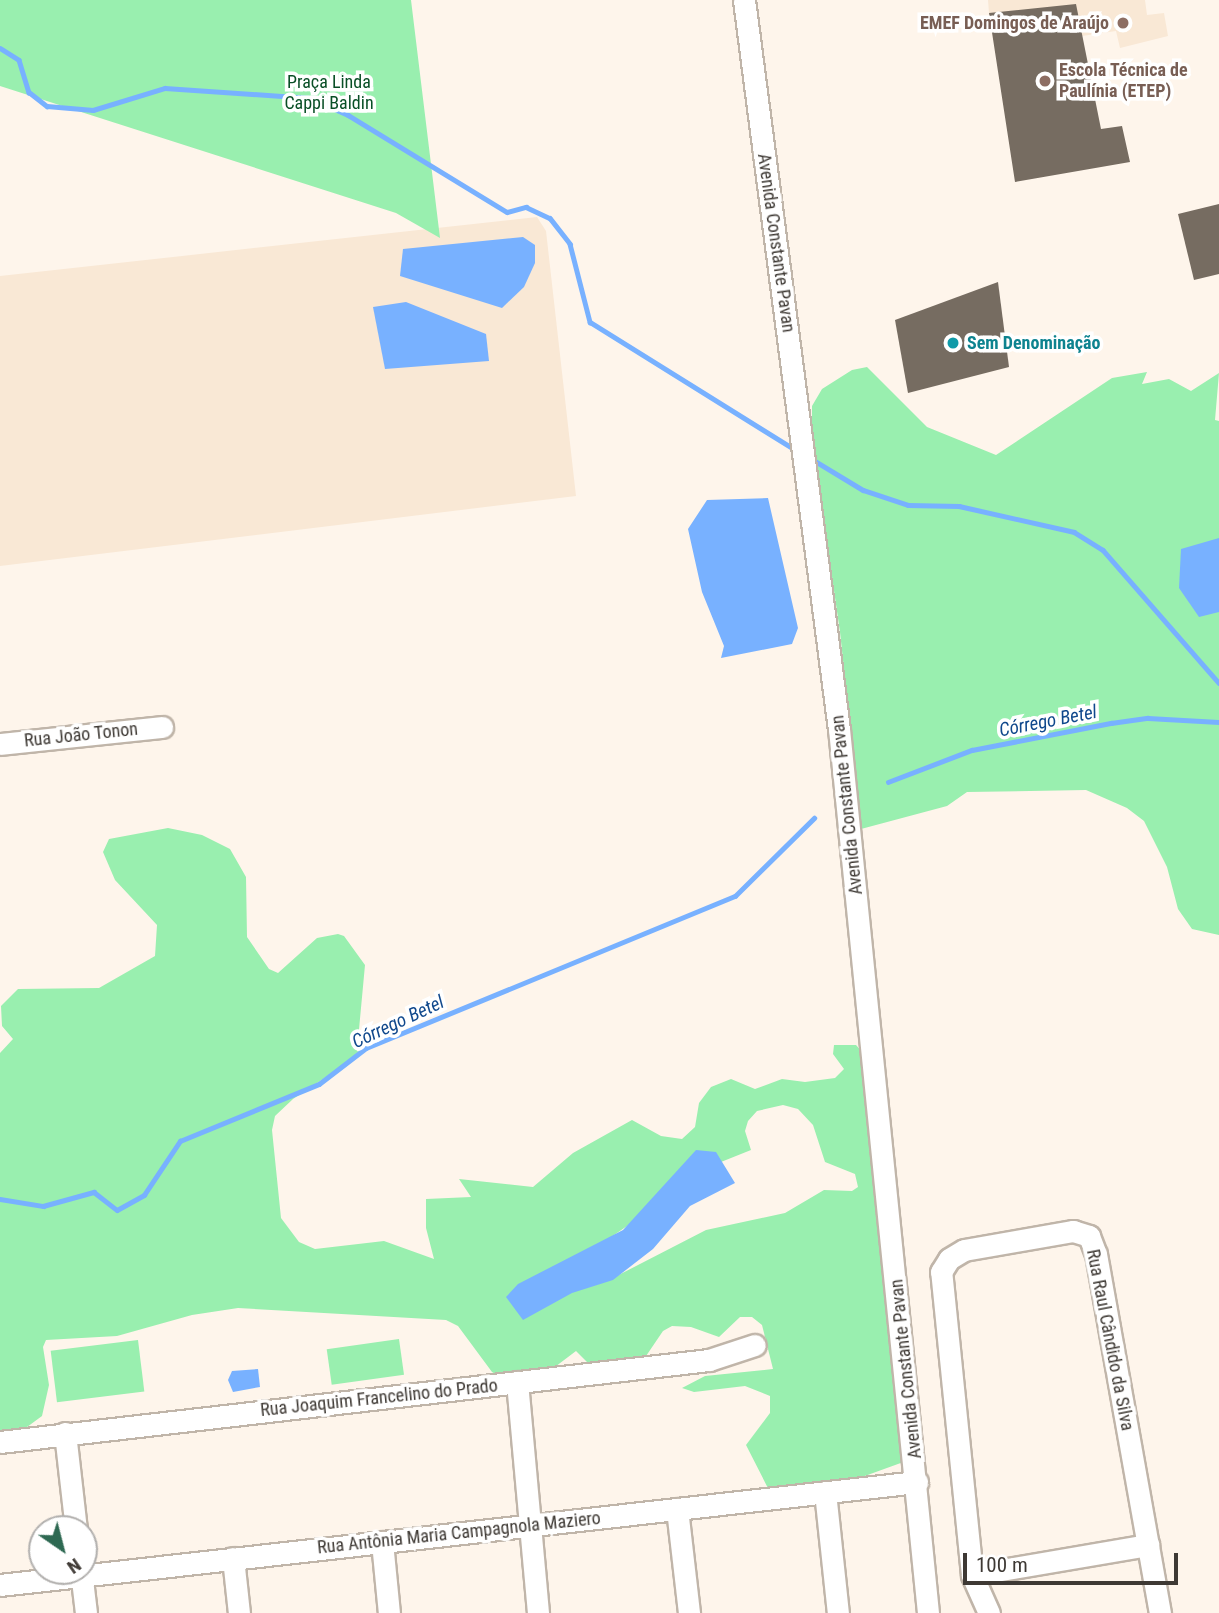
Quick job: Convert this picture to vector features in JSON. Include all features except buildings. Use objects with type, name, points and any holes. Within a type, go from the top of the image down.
[{"type":"street","name":"Avenida Constante Pavan","points":[[744,0],[839,729],[917,1482],[928,1613]]},
{"type":"street","name":"Rua João Tonon","points":[[0,744],[162,727]]},
{"type":"street","name":"Rua Raul Cândido da Silva","points":[[989,1613],[972,1575],[941,1272],[949,1259],[964,1250],[1073,1231],[1089,1236],[1096,1254],[1160,1613]]},
{"type":"street","name":"Rua Joaquim Francelino do Prado","points":[[0,1442],[709,1360],[755,1345]]},
{"type":"street","points":[[517,1382],[527,1525],[538,1613]]},
{"type":"street","points":[[65,1433],[74,1515]]},
{"type":"street","name":"Rua Antônia Maria Campagnola Maziero","points":[[98,1571],[917,1482]]},
{"type":"street","points":[[825,1492],[838,1613]]},
{"type":"street","points":[[677,1509],[689,1613]]},
{"type":"street","points":[[382,1542],[389,1613]]},
{"type":"street","points":[[972,1575],[1148,1545]]},
{"type":"street","points":[[233,1558],[239,1613]]},
{"type":"street","name":"Rua Antônia Maria Campagnola Maziero","points":[[0,1585],[28,1581]]},
{"type":"street","points":[[82,1585],[86,1613]]},
{"type":"shaded area","name":"EMEF Domingos de Araújo","points":[[988,0],[1145,0],[1147,15],[1164,13],[1168,36],[1120,48],[1116,31],[1082,36],[989,13]]},
{"type":"shaded area","points":[[537,217],[546,231],[576,496],[0,566],[0,276]]},
{"type":"green space","name":"Praça Linda Cappi Baldin","points":[[0,0],[411,0],[440,238],[396,213],[0,86]]},
{"type":"green space","points":[[867,367],[927,427],[996,455],[1112,378],[1147,372],[1142,384],[1169,379],[1191,391],[1219,373],[1215,420],[1219,421],[1219,935],[1192,929],[1178,909],[1167,867],[1144,821],[1127,808],[1086,790],[967,792],[947,806],[861,829],[840,632],[812,439],[812,406],[822,389],[852,370]]},
{"type":"green space","points":[[168,828],[202,835],[230,849],[246,877],[247,937],[269,969],[278,973],[317,938],[338,934],[344,936],[365,965],[357,1051],[362,1053],[293,1099],[275,1116],[272,1130],[281,1218],[299,1242],[315,1249],[384,1241],[434,1259],[426,1228],[426,1199],[471,1197],[459,1179],[533,1187],[573,1153],[632,1120],[661,1136],[682,1139],[695,1127],[699,1103],[711,1087],[731,1079],[755,1089],[782,1079],[805,1082],[835,1078],[844,1069],[833,1054],[834,1045],[856,1045],[865,1055],[909,1460],[851,1481],[774,1500],[746,1445],[770,1413],[770,1396],[745,1386],[694,1392],[682,1388],[705,1376],[773,1369],[762,1325],[752,1317],[740,1317],[719,1337],[691,1327],[672,1326],[663,1331],[644,1359],[592,1367],[576,1351],[539,1379],[506,1380],[492,1372],[458,1326],[446,1320],[238,1308],[192,1315],[117,1336],[46,1340],[43,1347],[49,1385],[42,1416],[27,1427],[0,1435],[0,1053],[13,1039],[2,1026],[1,1006],[18,989],[99,988],[155,956],[157,925],[115,880],[103,852],[109,839]],"holes":[[[783,1105],[798,1109],[813,1125],[825,1162],[855,1174],[858,1187],[852,1191],[824,1190],[785,1213],[706,1230],[605,1282],[542,1285],[653,1208],[676,1180],[751,1150],[745,1131],[748,1121],[757,1111]]]},
{"type":"green space","points":[[399,1339],[404,1375],[332,1385],[327,1349]]},
{"type":"green space","points":[[138,1340],[144,1392],[57,1402],[51,1351]]},
{"type":"water","points":[[523,237],[535,245],[535,263],[524,287],[502,308],[400,276],[403,249]]},
{"type":"water","points":[[406,302],[486,334],[489,361],[385,369],[373,307]]},
{"type":"water","points":[[768,498],[798,628],[792,644],[721,658],[724,646],[702,592],[688,529],[707,500]]},
{"type":"water","points":[[1219,538],[1219,612],[1199,617],[1179,588],[1181,549]]},
{"type":"water","points":[[696,1150],[716,1152],[735,1183],[690,1206],[653,1249],[613,1280],[572,1293],[523,1320],[506,1297],[518,1284],[623,1230]]},
{"type":"water","points":[[258,1369],[260,1387],[233,1392],[228,1380],[232,1371]]},
{"type":"waterway","points":[[0,48],[19,60],[29,92],[47,106],[93,110],[165,88],[310,98],[348,115],[507,212],[526,207],[550,218],[570,244],[590,322],[796,450]]},
{"type":"waterway","points":[[810,458],[863,490],[908,505],[959,506],[1074,532],[1103,550],[1219,683]]},
{"type":"waterway","name":"Córrego Betel","points":[[888,782],[972,750],[1111,723],[1148,718],[1219,722]]},
{"type":"waterway","name":"Córrego Betel","points":[[0,1199],[43,1206],[94,1192],[117,1210],[144,1195],[180,1141],[319,1084],[366,1048],[735,896],[814,818]]},
{"type":"place","name":"EMEF Domingos de Araújo","points":[[1123,23]]},
{"type":"place","name":"Escola Técnica de Paulínia (ETEP)","points":[[1045,81]]},
{"type":"place","name":"Sem Denominação","points":[[953,343]]}]
